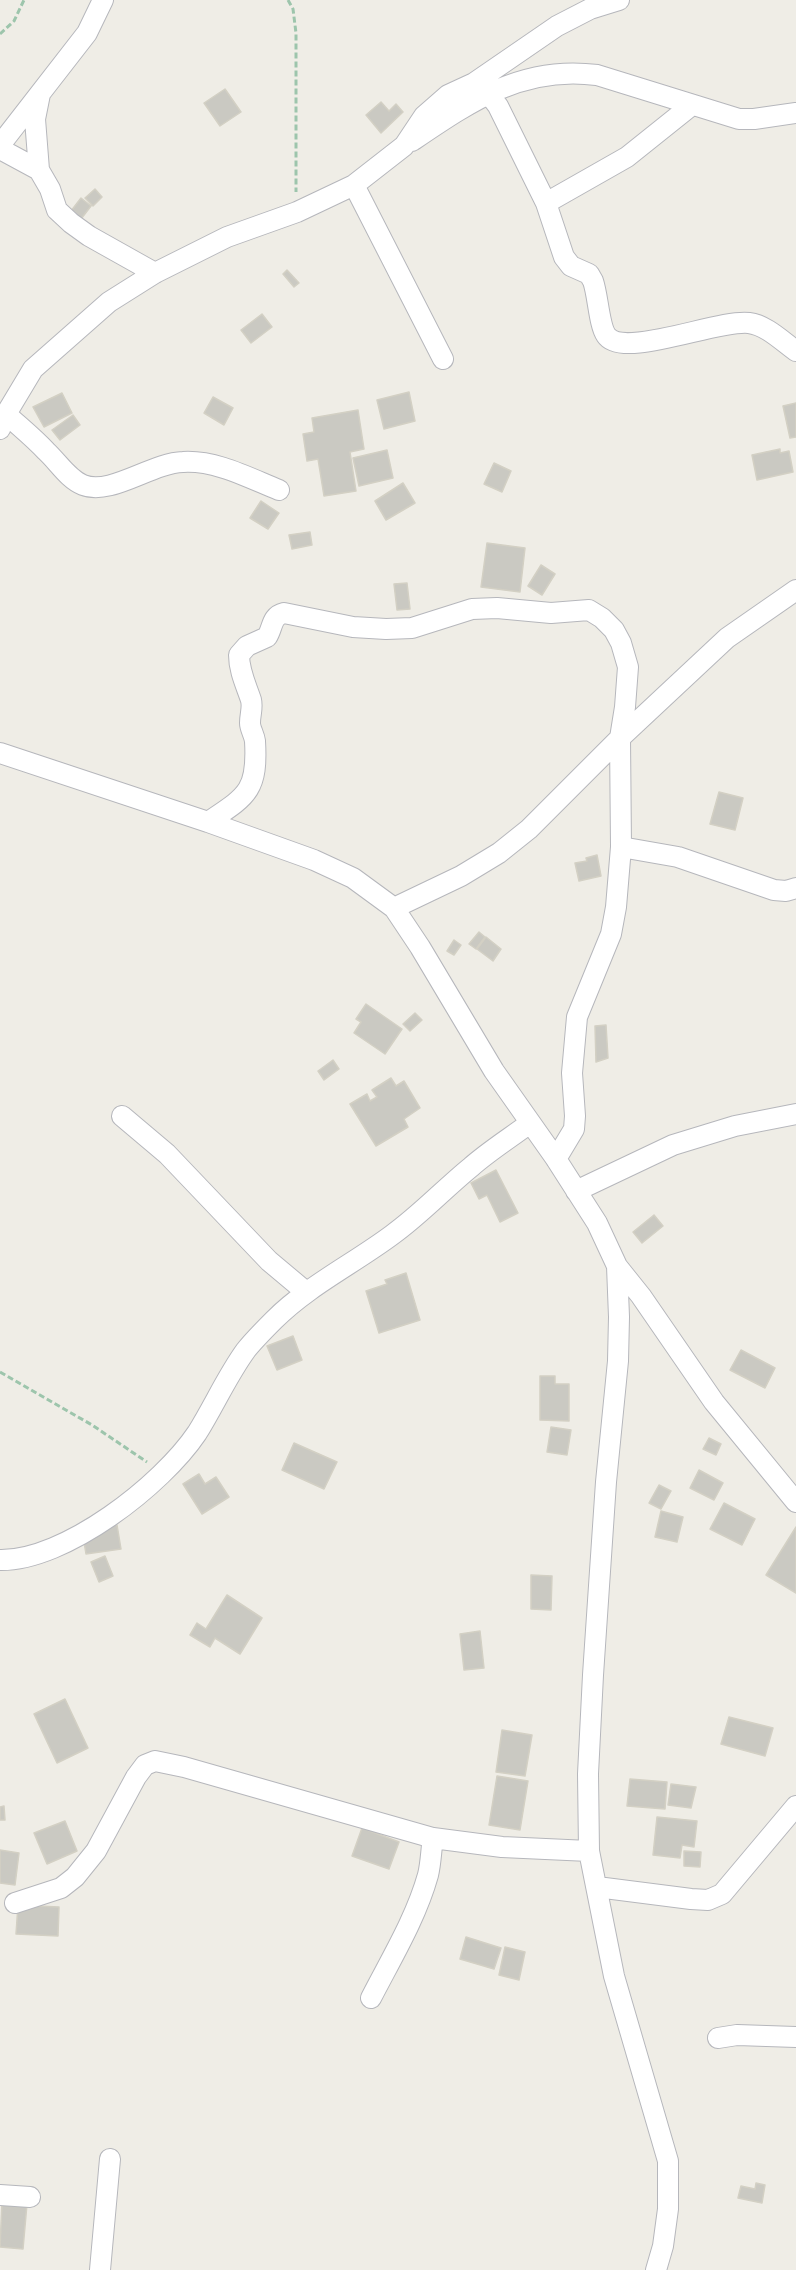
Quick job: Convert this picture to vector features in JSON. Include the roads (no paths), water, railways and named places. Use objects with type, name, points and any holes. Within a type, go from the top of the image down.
[{"type":"street","points":[[39,170],[0,147],[87,33],[103,0]]},
{"type":"street","points":[[481,88],[557,26],[590,9],[619,0]]},
{"type":"street","points":[[279,490],[208,463],[184,462],[165,464],[107,486],[93,488],[74,479],[46,450],[3,421],[33,369],[110,302],[155,273],[227,237],[297,212],[354,185],[404,146],[423,116],[448,95],[548,73],[573,71],[597,75],[739,119],[796,113]]},
{"type":"street","points":[[481,88],[498,106],[546,203],[564,257],[571,266],[589,274],[593,281],[604,333],[610,340],[618,344],[634,344],[748,322],[762,327],[796,351]]},
{"type":"street","points":[[40,94],[35,126],[39,170],[50,189],[57,210],[88,236],[155,273]]},
{"type":"street","points":[[546,203],[627,157],[692,105]]},
{"type":"street","points":[[354,185],[443,359]]},
{"type":"street","points":[[394,908],[461,876],[499,853],[529,829],[620,738],[727,638],[796,590]]},
{"type":"street","points":[[208,822],[246,795],[252,782],[255,737],[250,722],[252,709],[239,664],[239,655],[247,646],[267,637],[274,620],[279,615],[284,613],[353,627],[386,629],[412,628],[472,609],[497,608],[551,613],[589,610],[602,618],[614,630],[621,643],[628,667],[620,738],[621,847],[616,907],[611,934],[577,1017],[573,1041],[572,1072],[574,1129],[556,1159]]},
{"type":"street","points":[[0,753],[208,822],[323,864],[353,878],[394,908],[494,1071],[556,1159],[597,1223],[617,1266],[641,1296],[714,1402],[796,1502]]},
{"type":"street","points":[[621,847],[678,857],[774,890],[786,891],[796,888]]},
{"type":"street","points":[[576,1191],[673,1145],[735,1126],[796,1113]]},
{"type":"street","points":[[122,1116],[168,1154],[269,1261],[306,1292]]},
{"type":"street","points":[[0,1560],[40,1554],[80,1534],[129,1504],[164,1473],[196,1434],[246,1350],[275,1319],[306,1292],[366,1255],[399,1230],[473,1165],[530,1124]]},
{"type":"street","points":[[617,1266],[618,1361],[606,1482],[593,1675],[588,1774],[589,1851],[614,1976],[668,2161],[669,2209],[663,2246],[656,2270]]},
{"type":"street","points":[[15,1903],[61,1888],[75,1877],[96,1851],[136,1777],[145,1765],[155,1761],[184,1767],[433,1838],[502,1847],[589,1851]]},
{"type":"street","points":[[597,1887],[708,1900],[722,1894],[796,1806]]},
{"type":"street","points":[[371,1998],[410,1920],[429,1874],[433,1838]]},
{"type":"street","points":[[718,2038],[737,2035],[796,2037]]},
{"type":"street","points":[[100,2270],[110,2159]]},
{"type":"street","points":[[0,2195],[30,2197]]}]
